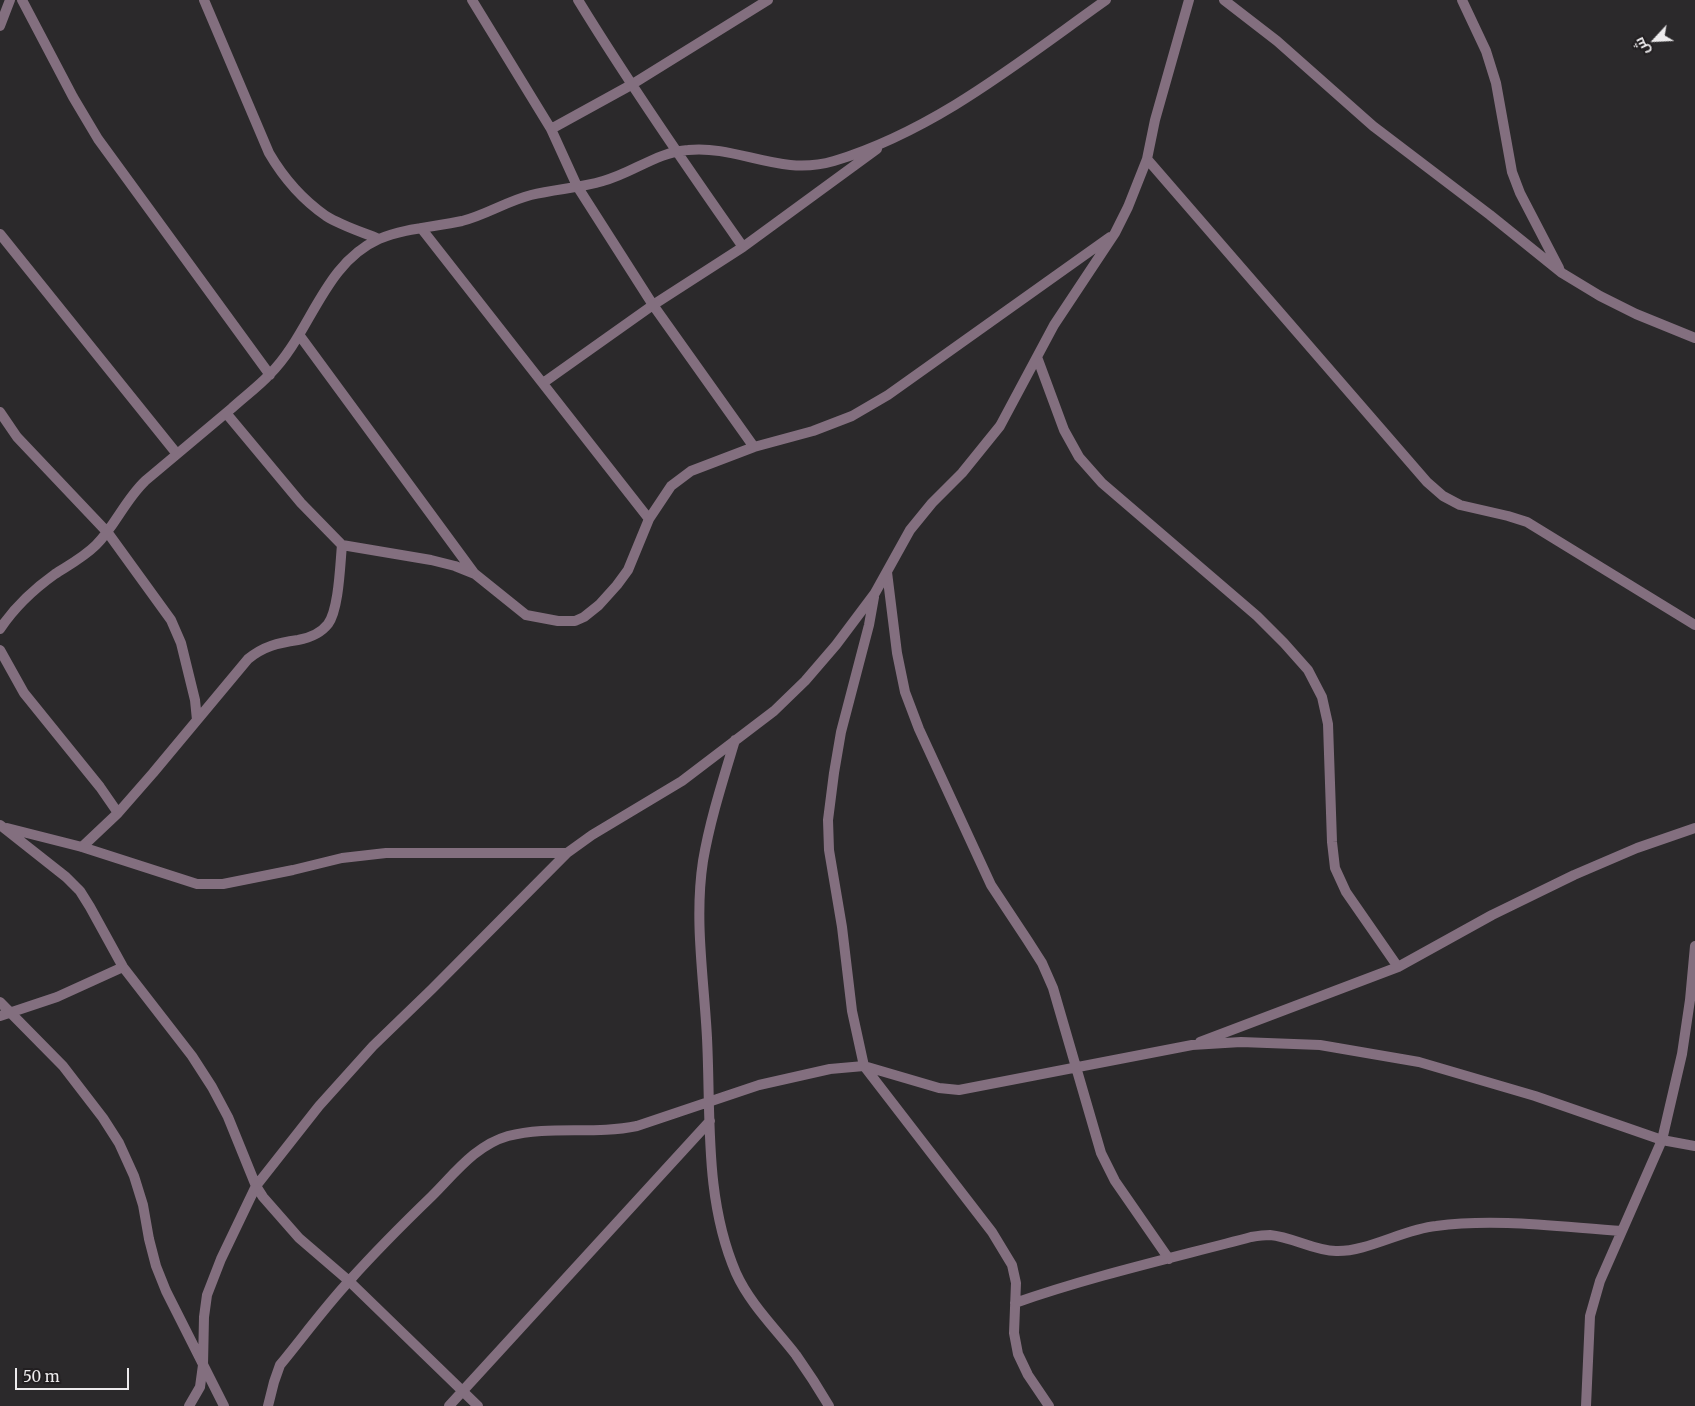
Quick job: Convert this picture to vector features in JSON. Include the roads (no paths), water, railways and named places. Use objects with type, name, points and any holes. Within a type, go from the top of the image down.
[{"type":"street","points":[[0,26],[10,0]]},
{"type":"street","points":[[22,0],[73,97],[98,139],[270,375]]},
{"type":"street","points":[[204,0],[269,153],[280,172],[308,202],[326,216],[345,226],[379,239]]},
{"type":"street","points":[[472,0],[551,129],[577,186],[653,304],[754,447]]},
{"type":"street","points":[[578,0],[630,85],[743,247]]},
{"type":"street","points":[[551,129],[630,85],[768,0]]},
{"type":"street","points":[[0,629],[14,610],[33,592],[84,555],[108,533],[136,490],[270,375],[300,336],[336,274],[364,248],[379,239],[396,233],[464,220],[531,195],[605,181],[656,158],[691,149],[725,152],[772,164],[791,166],[815,165],[833,161],[886,142],[919,126],[979,90],[1106,0]]},
{"type":"street","points":[[189,1406],[200,1387],[207,1295],[221,1259],[256,1186],[319,1106],[373,1046],[567,853],[592,835],[682,781],[774,711],[805,681],[836,645],[875,593],[910,530],[932,502],[962,473],[1000,426],[1054,325],[1115,233],[1139,182],[1189,0]]},
{"type":"street","points":[[1224,0],[1277,41],[1373,126],[1562,273],[1600,296],[1636,314],[1695,338]]},
{"type":"street","points":[[1462,0],[1486,51],[1496,83],[1512,172],[1520,193],[1562,273]]},
{"type":"street","points":[[542,383],[653,304],[743,247],[886,142]]},
{"type":"street","points":[[1146,159],[1264,292],[1427,482],[1443,496],[1460,505],[1527,522],[1695,625]]},
{"type":"street","points":[[421,228],[649,519]]},
{"type":"street","points":[[300,336],[475,574],[526,615],[558,622],[575,621],[584,617],[599,605],[622,578],[628,570],[649,519],[671,486],[691,471],[754,447],[813,431],[852,416],[888,395],[1115,233]]},
{"type":"street","points":[[0,234],[177,454]]},
{"type":"street","points":[[1037,357],[1064,430],[1079,457],[1102,483],[1257,616],[1308,670],[1322,697],[1328,724],[1332,842],[1335,868],[1346,892],[1398,967]]},
{"type":"street","points":[[0,412],[17,436],[108,533],[176,629],[195,700],[197,720]]},
{"type":"street","points":[[226,413],[300,503],[342,545],[431,560],[456,566],[475,574]]},
{"type":"street","points":[[82,847],[118,812],[248,659],[257,651],[267,646],[317,634],[327,625],[332,616],[337,592],[342,545]]},
{"type":"street","points":[[887,572],[897,653],[905,692],[919,730],[991,885],[1042,963],[1053,988],[1101,1153],[1115,1181],[1169,1259]]},
{"type":"street","points":[[875,593],[869,625],[841,732],[828,820],[829,850],[842,927],[852,1011],[864,1066],[1004,1250],[1012,1265],[1016,1283],[1014,1333],[1018,1354],[1028,1375],[1050,1406]]},
{"type":"street","points":[[0,650],[24,693],[118,812]]},
{"type":"street","points":[[735,740],[714,809],[704,861],[700,900],[700,946],[707,1038],[711,1160],[716,1203],[725,1244],[737,1276],[754,1302],[796,1355],[829,1406]]},
{"type":"street","points":[[1,826],[82,847],[197,884],[209,885],[223,884],[292,870],[342,858],[386,853],[567,853]]},
{"type":"street","points":[[1,826],[66,877],[80,891],[123,967],[192,1056],[212,1087],[238,1139],[256,1186],[300,1238],[349,1281],[464,1390],[478,1406]]},
{"type":"street","points":[[1192,1044],[1398,967],[1492,915],[1574,875],[1637,848],[1695,828]]},
{"type":"street","points":[[1586,1406],[1590,1316],[1600,1281],[1662,1140],[1682,1054],[1695,946]]},
{"type":"street","points":[[5,1014],[57,997],[123,967]]},
{"type":"street","points":[[0,1002],[5,1014],[63,1066],[103,1118],[119,1143],[134,1176],[143,1205],[156,1266],[224,1406]]},
{"type":"street","points":[[268,1406],[280,1366],[349,1281],[395,1232],[474,1154],[491,1142],[528,1132],[617,1130],[636,1126],[759,1085],[816,1071],[864,1066],[939,1088],[959,1090],[1192,1044],[1241,1042],[1320,1046],[1419,1062],[1536,1096],[1662,1140],[1695,1146]]},
{"type":"street","points":[[449,1406],[710,1122]]},
{"type":"street","points":[[1015,1303],[1062,1287],[1251,1237],[1269,1235],[1336,1252],[1360,1248],[1433,1226],[1463,1223],[1622,1231]]}]
